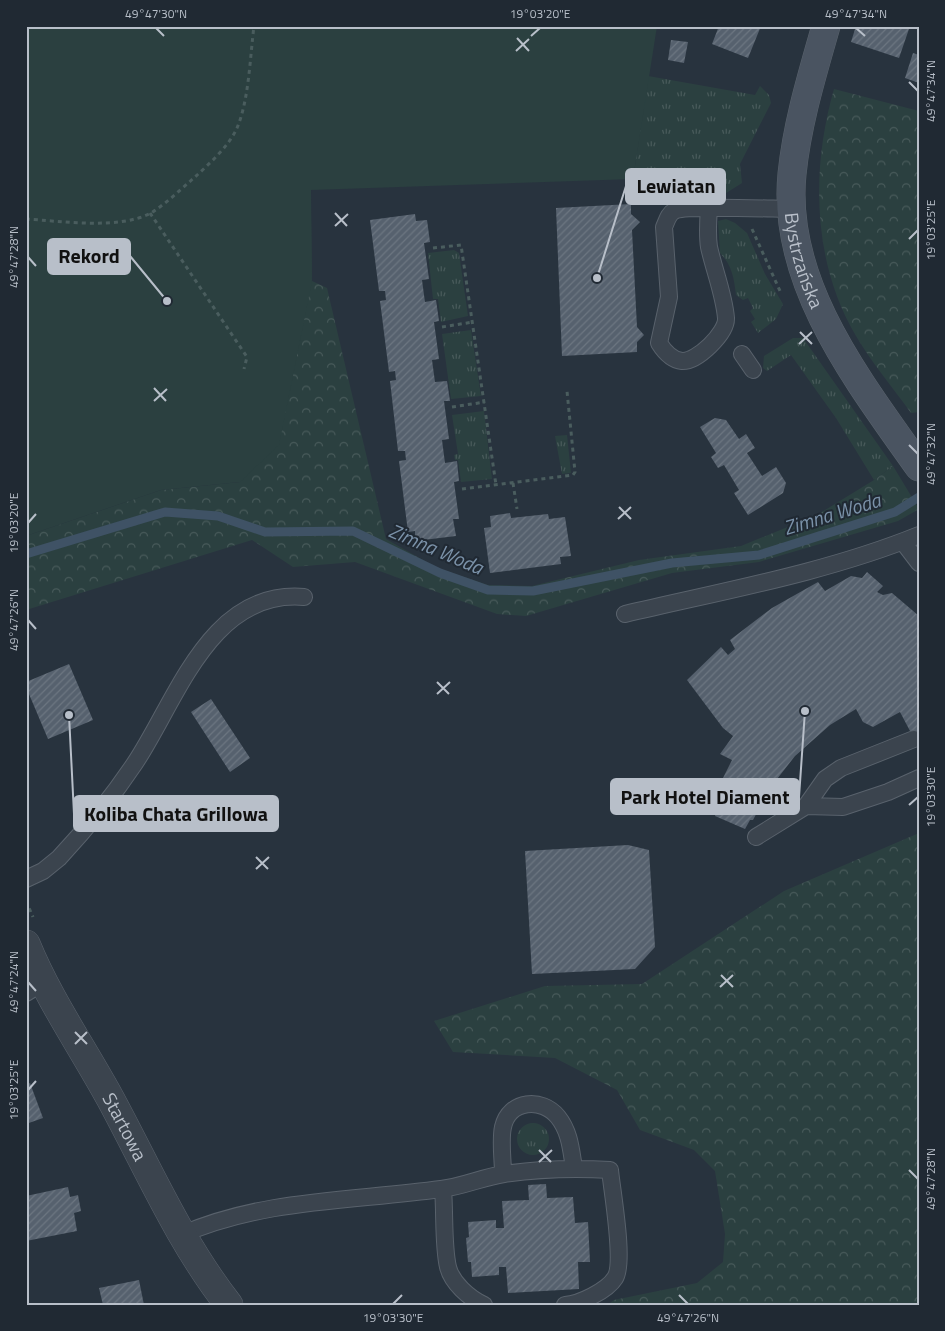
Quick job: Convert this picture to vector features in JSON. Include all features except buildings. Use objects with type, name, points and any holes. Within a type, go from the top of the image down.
[{"type":"street","name":"Bystrzańska","points":[[826,26],[797,141],[792,176],[792,210],[798,250],[807,283],[838,347],[869,396],[919,467]]},
{"type":"street","name":"Startowa","points":[[26,944],[35,987],[110,1099],[181,1235],[207,1277],[229,1305]]},
{"type":"lane","points":[[709,208],[709,245],[726,319],[720,335],[694,359],[682,361],[668,355],[659,343],[669,298],[664,227],[668,217],[674,211],[681,208],[709,208],[792,210]]},
{"type":"lane","points":[[742,354],[753,370]]},
{"type":"lane","points":[[625,614],[785,576],[903,542],[919,535]]},
{"type":"lane","points":[[903,542],[919,563]]},
{"type":"lane","points":[[26,879],[43,871],[59,858],[129,771],[196,658],[213,635],[231,619],[267,600],[288,596],[304,598]]},
{"type":"lane","points":[[756,837],[806,806],[825,778],[841,768],[914,739]]},
{"type":"lane","points":[[806,806],[843,807],[888,792],[919,778]]},
{"type":"lane","points":[[503,1174],[503,1126],[510,1114],[520,1106],[530,1102],[543,1106],[557,1116],[568,1133],[574,1168]]},
{"type":"lane","points":[[181,1235],[199,1227],[250,1213],[306,1203],[443,1189],[503,1174],[574,1168],[610,1170],[620,1263],[616,1278],[608,1285],[574,1304],[565,1305]]},
{"type":"lane","points":[[443,1189],[448,1268],[456,1282],[467,1294],[484,1305]]},
{"type":"path","points":[[26,219],[114,222],[150,213],[173,197],[202,171],[237,128],[242,112],[254,26]]},
{"type":"path","points":[[150,213],[247,357],[244,370]]},
{"type":"path","points":[[433,248],[461,245],[496,485]]},
{"type":"path","points":[[442,327],[473,322]]},
{"type":"path","points":[[462,489],[573,475],[575,472],[567,391]]},
{"type":"path","points":[[452,407],[485,402]]},
{"type":"path","points":[[513,483],[517,509]]},
{"type":"green space","points":[[26,26],[657,26],[633,179],[311,190],[312,281],[279,445],[240,482],[161,490],[26,536]]},
{"type":"green space","points":[[648,76],[755,95],[760,86],[769,95],[771,103],[740,164],[742,183],[723,195],[716,190],[716,176],[671,180],[633,179]]},
{"type":"green space","points":[[834,89],[919,111],[919,412],[911,413],[862,346],[841,307],[831,277],[820,215],[819,183],[822,151]]},
{"type":"green space","points":[[311,213],[312,281],[327,288],[386,539],[437,568],[488,585],[532,586],[639,560],[741,546],[817,515],[893,466],[919,509],[898,521],[759,562],[672,573],[526,616],[497,614],[355,562],[293,567],[252,540],[26,610],[26,536],[161,490],[240,482]]},
{"type":"green space","points":[[726,219],[735,223],[747,233],[765,274],[783,304],[776,319],[758,333],[751,322],[755,319],[750,311],[753,308],[748,298],[743,300],[736,295],[732,272],[720,253],[718,221]]},
{"type":"green space","points":[[454,250],[459,253],[468,316],[441,322],[438,299],[433,299],[428,253]]},
{"type":"green space","points":[[471,330],[481,396],[451,399],[442,334]]},
{"type":"green space","points":[[793,338],[803,338],[893,466],[874,480],[836,418],[791,355],[767,371],[763,368],[764,356]]},
{"type":"green space","points":[[484,411],[492,479],[461,482],[458,460],[455,460],[454,455],[458,454],[452,415]]},
{"type":"green space","points":[[567,435],[571,473],[562,474],[555,436]]},
{"type":"green space","points":[[919,833],[919,1305],[607,1305],[614,1300],[697,1283],[723,1262],[725,1234],[715,1171],[694,1150],[640,1130],[617,1090],[555,1058],[453,1052],[434,1021],[545,986],[642,984],[784,891]]},
{"type":"green space","points":[[533,1123],[539,1124],[544,1128],[548,1133],[548,1145],[544,1150],[539,1154],[533,1155],[527,1154],[522,1150],[518,1145],[517,1139],[518,1133],[522,1128],[527,1124]]},
{"type":"waterway","name":"Zimna Woda","points":[[26,554],[165,512],[218,516],[265,532],[353,531],[440,573],[488,590],[533,591],[672,563],[759,555],[895,512],[919,497]]},
{"type":"place","name":"Lewiatan","points":[[597,278]]},
{"type":"place","name":"Rekord","points":[[167,301]]},
{"type":"place","name":"Park Hotel Diament","points":[[805,711]]},
{"type":"place","name":"Koliba Chata Grillowa","points":[[69,715]]}]
